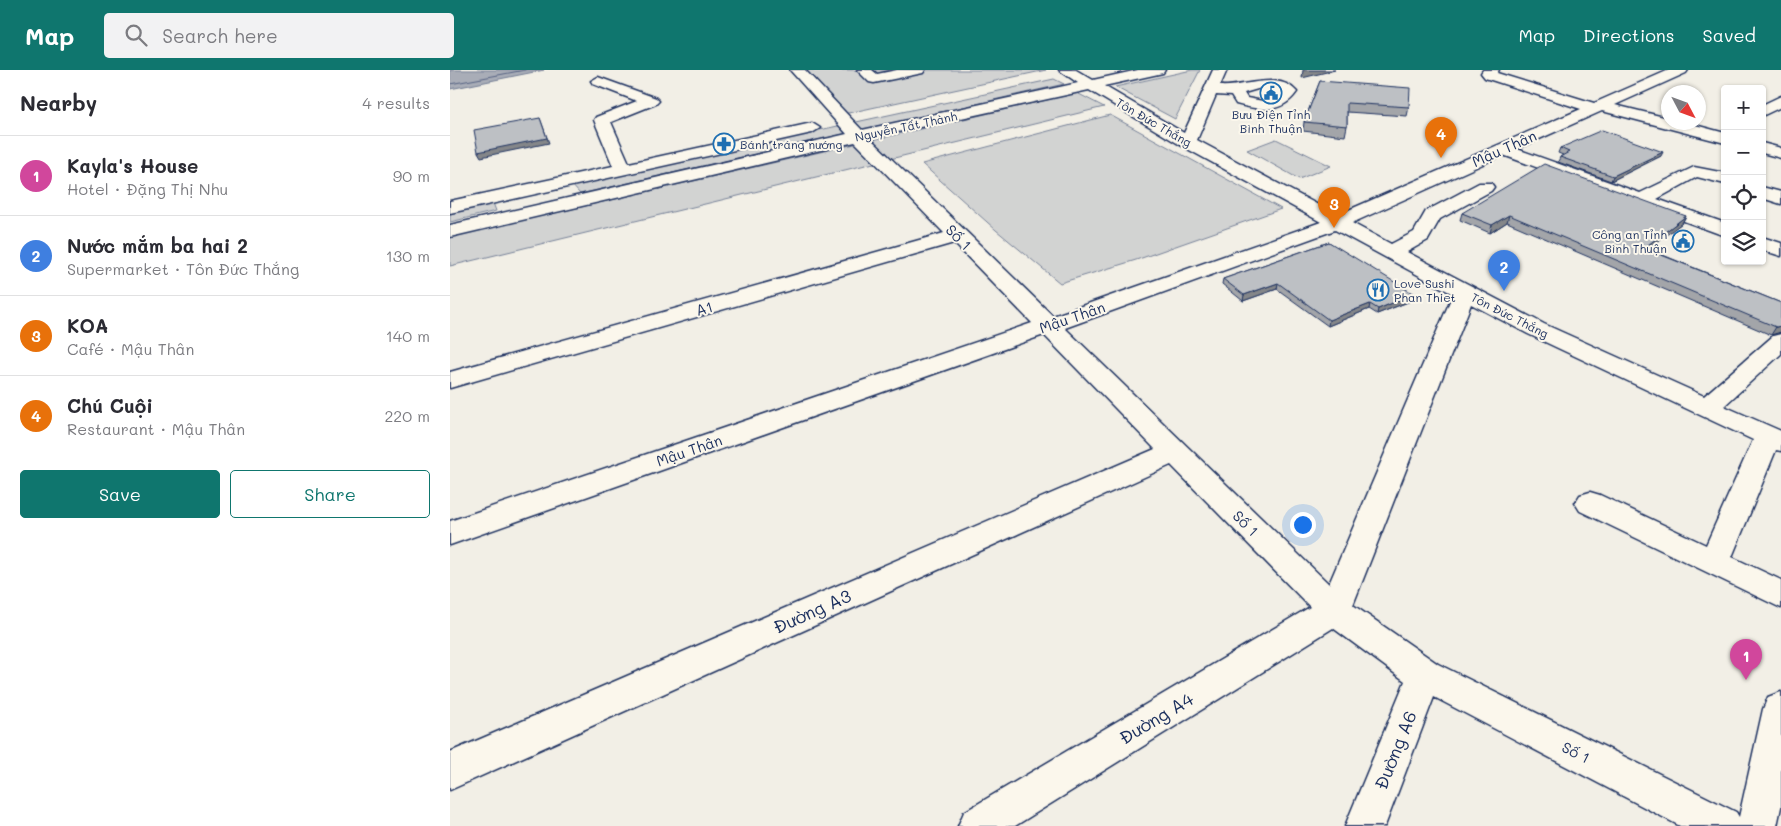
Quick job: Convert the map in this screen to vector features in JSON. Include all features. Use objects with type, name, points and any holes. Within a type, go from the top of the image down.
[{"type":"street","name":"Số 1","points":[[797,70],[857,129],[957,236],[1334,610],[1425,675],[1722,826]]},
{"type":"street","points":[[864,70],[874,79],[918,70]]},
{"type":"street","name":"Nguyễn Tất Thành","points":[[1050,76],[1158,70]]},
{"type":"street","points":[[1188,142],[1220,70]]},
{"type":"street","points":[[1492,70],[1488,73],[1490,75],[1599,107],[1721,135]]},
{"type":"street","name":"Mậu Thân","points":[[450,532],[1172,283],[1338,222],[1599,107],[1674,71]]},
{"type":"street","points":[[614,74],[598,81],[651,101],[602,120],[622,169]]},
{"type":"street","name":"Nguyễn Tất Thành","points":[[450,231],[530,213],[1075,74]]},
{"type":"street","name":"Tôn Đức Thắng","points":[[1075,74],[1188,142],[1465,292],[1536,329],[1775,440]]},
{"type":"street","points":[[1212,90],[1236,92]]},
{"type":"street","points":[[450,237],[857,129],[1077,93],[1104,107]]},
{"type":"street","points":[[1766,109],[1781,101]]},
{"type":"street","name":"Nguyễn Tất Thành","points":[[450,207],[524,187],[857,129]]},
{"type":"street","points":[[1502,149],[1721,229]]},
{"type":"street","points":[[1766,149],[1781,153]]},
{"type":"street","points":[[1643,200],[1694,172],[1702,172],[1721,178]]},
{"type":"street","points":[[524,187],[530,213]]},
{"type":"street","points":[[1392,251],[1420,238],[1425,231],[1428,220],[1433,215],[1485,187]]},
{"type":"street","points":[[1766,193],[1781,198]]},
{"type":"street","name":"A1","points":[[450,380],[957,236]]},
{"type":"street","points":[[1766,244],[1781,250]]},
{"type":"street","points":[[1334,610],[1465,292]]},
{"type":"street","points":[[1706,408],[1781,341]]},
{"type":"street","points":[[1714,563],[1775,440]]},
{"type":"street","name":"Đường A3","points":[[450,771],[1174,452]]},
{"type":"street","points":[[1590,503],[1781,595]]},
{"type":"street","name":"Đường A4","points":[[978,826],[1334,610]]},
{"type":"street","name":"Đường A6","points":[[1365,826],[1425,675]]},
{"type":"street","points":[[1757,826],[1781,709]]},
{"type":"shaded area","points":[[794,70],[1046,70],[839,115]]},
{"type":"shaded area","points":[[1192,70],[1200,70],[1175,119],[1115,87]]},
{"type":"shaded area","points":[[1054,79],[1064,84],[580,194],[571,184]]},
{"type":"shaded area","points":[[1077,93],[1104,107],[450,266],[450,237]]},
{"type":"shaded area","points":[[1110,115],[1281,209],[1136,260],[1060,283],[996,230],[922,164]]},
{"type":"shaded area","points":[[1276,139],[1331,166],[1299,179],[1247,150]]},
{"type":"shaded area","points":[[493,203],[496,211],[450,222],[450,212]]},
{"type":"water","points":[[450,70],[544,70],[450,89]]},
{"type":"building","points":[[1320,81],[1410,88],[1409,107],[1347,103],[1347,126],[1304,122]]},
{"type":"building","points":[[540,118],[547,138],[478,152],[474,130]]},
{"type":"building","points":[[1602,130],[1663,152],[1613,176],[1560,157],[1569,152],[1560,148]]},
{"type":"building","points":[[1544,164],[1686,216],[1644,248],[1781,303],[1781,326],[1776,327],[1509,215],[1492,225],[1462,213]]},
{"type":"building","points":[[1329,242],[1414,294],[1378,309],[1370,304],[1329,320],[1278,283],[1244,295],[1223,279]]},
{"type":"place","name":"Bưu Điện Tỉnh Bình Thuận","points":[[1271,93]]},
{"type":"place","name":"Bánh tráng nướng","points":[[724,144]]},
{"type":"place","name":"Chú Cuội","points":[[1441,158]]},
{"type":"place","name":"KOA","points":[[1334,228]]},
{"type":"place","name":"Công an Tỉnh Bình Thuận","points":[[1683,241]]},
{"type":"place","name":"Love Sushi Phan Thiet","points":[[1378,290]]},
{"type":"place","name":"Nước mắm ba hai 2","points":[[1504,291]]},
{"type":"place","name":"Kayla's House","points":[[1746,680]]}]
